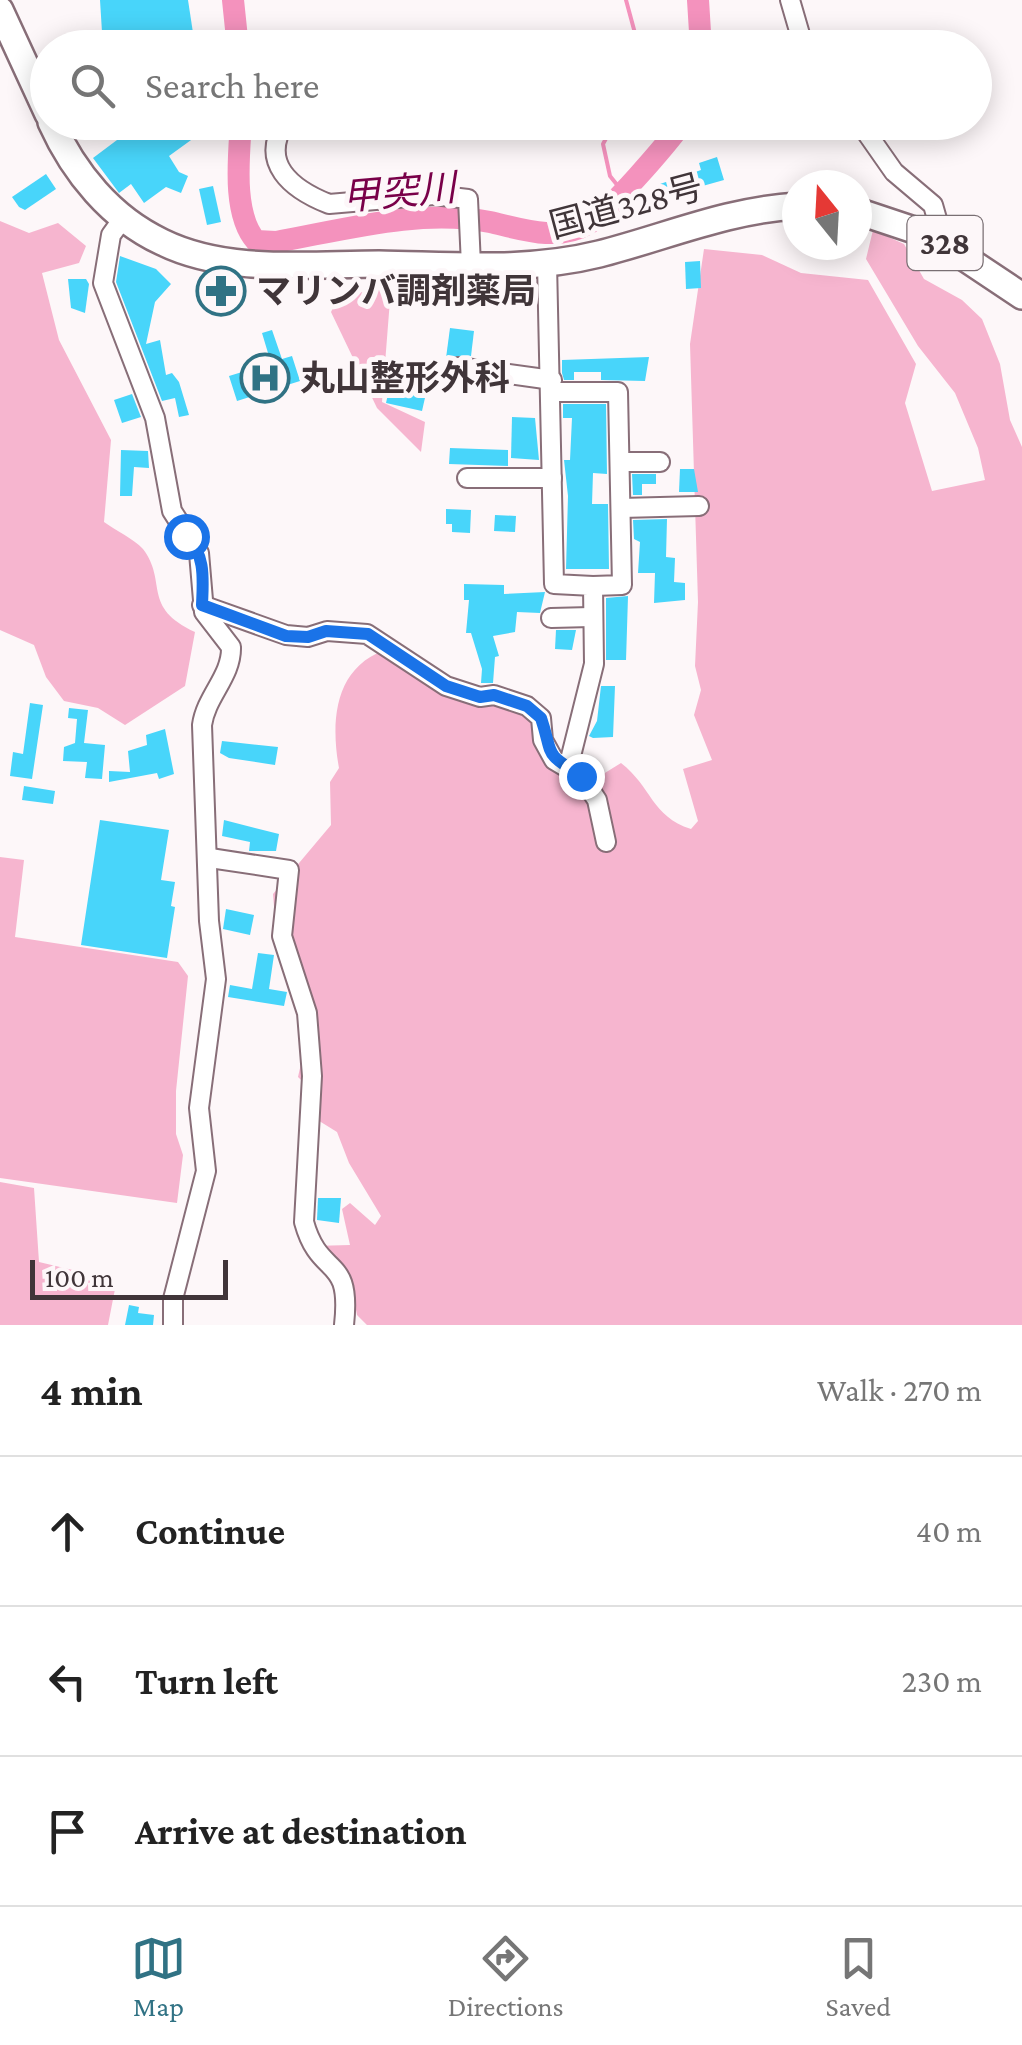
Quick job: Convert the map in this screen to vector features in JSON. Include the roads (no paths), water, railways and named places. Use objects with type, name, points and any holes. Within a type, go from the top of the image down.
[{"type":"highway","points":[[0,10],[30,75]]},
{"type":"highway","name":"国道328号","points":[[61,140],[84,180],[124,218],[165,244],[211,259],[547,263],[598,254],[723,216],[782,208]]},
{"type":"highway","name":"328","points":[[872,217],[932,236],[1022,296]]},
{"type":"street","points":[[790,0],[799,30]]},
{"type":"street","points":[[273,140],[274,156],[289,180],[314,198],[342,204],[460,195],[471,202],[471,260]]},
{"type":"street","points":[[872,140],[894,172],[933,205],[937,220],[932,236]]},
{"type":"street","points":[[124,218],[111,235],[102,282],[155,418],[172,511],[199,552],[202,605],[226,636],[232,659],[209,698],[202,725],[210,858],[209,921],[217,960],[199,1108],[206,1171],[173,1299],[172,1325]]},
{"type":"street","points":[[458,367],[552,386],[618,392],[622,585],[554,584],[552,386],[547,263]]},
{"type":"street","points":[[620,462],[660,462]]},
{"type":"street","points":[[468,478],[552,478]]},
{"type":"street","points":[[621,508],[700,506]]},
{"type":"street","points":[[568,768],[594,664],[593,586]]},
{"type":"street","points":[[202,605],[286,636],[308,637],[326,631],[368,634],[446,686],[527,706],[541,718],[543,740],[554,760],[581,776],[597,800],[606,842]]},
{"type":"street","points":[[551,618],[591,617]]},
{"type":"street","points":[[210,858],[289,870],[282,936],[308,1013],[312,1076],[304,1222],[310,1244],[344,1276],[348,1288],[344,1325]]},
{"type":"waterway","name":"甲突川","points":[[233,0],[236,30]]},
{"type":"waterway","points":[[626,0],[634,30]]},
{"type":"waterway","name":"甲突川","points":[[698,0],[700,30]]},
{"type":"waterway","name":"甲突川","points":[[240,140],[243,216],[256,241],[276,242],[410,219],[464,218],[552,233],[576,229],[609,206],[668,140]]},
{"type":"waterway","points":[[605,140],[610,176],[622,191]]},
{"type":"place","name":"マリンバ調剤薬局","points":[[221,291]]},
{"type":"place","name":"丸山整形外科","points":[[265,378]]}]
